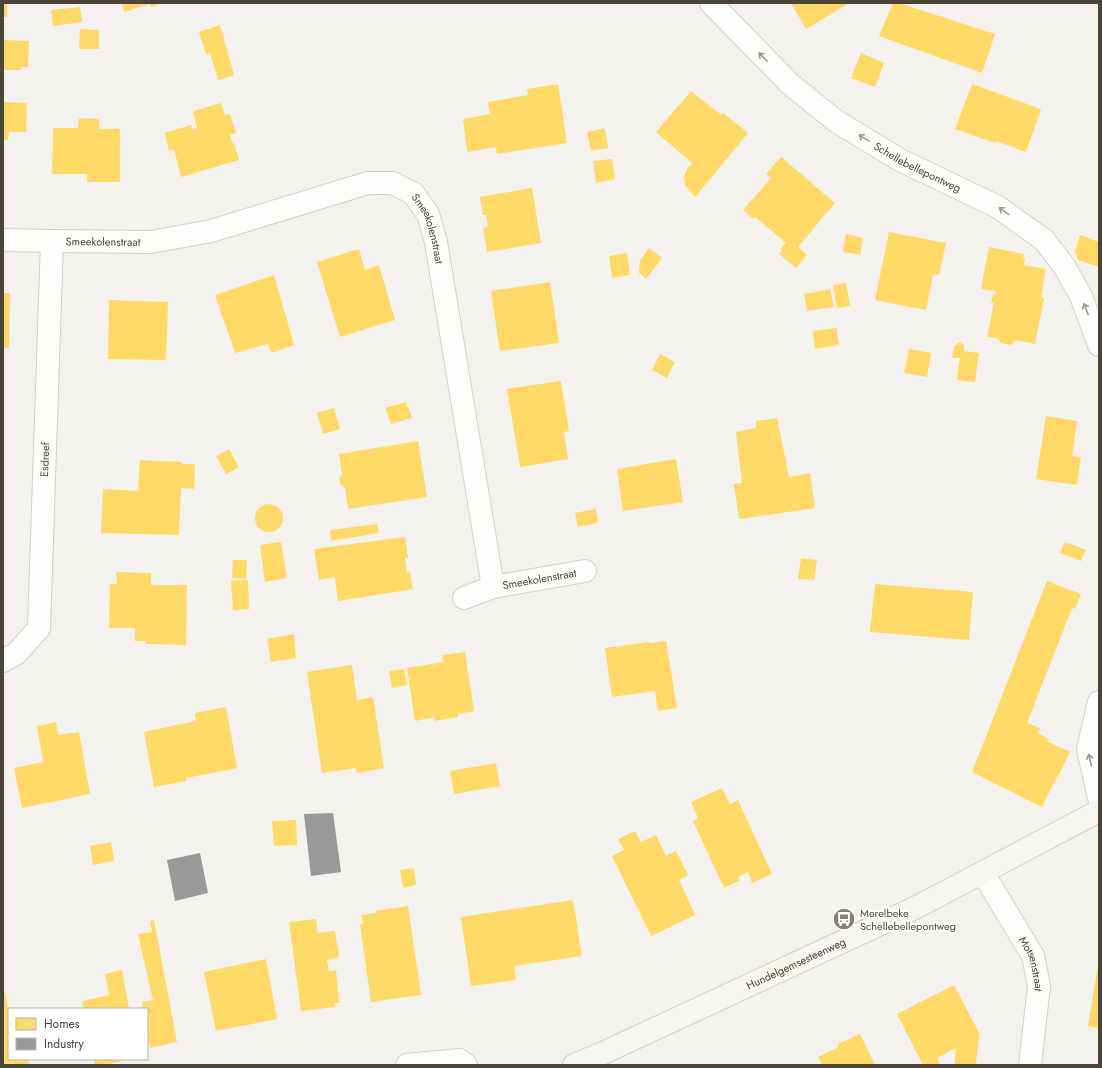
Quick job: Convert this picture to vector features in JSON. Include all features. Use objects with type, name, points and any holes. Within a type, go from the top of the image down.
[{"type":"main road","name":"Hundelgemsesteenweg","points":[[574,1065],[840,944],[915,908],[1099,811]]},
{"type":"street","name":"Schellebellepontweg","points":[[711,3],[790,84],[836,121],[900,160],[998,207],[1044,240],[1064,266],[1081,296],[1099,345]]},
{"type":"street","name":"Smeekolenstraat","points":[[3,240],[151,242],[211,231],[368,183],[392,183],[413,193],[428,214],[436,242],[493,587]]},
{"type":"street","name":"Esdreef","points":[[3,661],[17,653],[39,628],[52,241]]},
{"type":"street","name":"Smeekolenstraat","points":[[464,598],[493,587],[585,571]]},
{"type":"street","points":[[1099,702],[1088,749],[1099,798]]},
{"type":"street","name":"Motsenstraat","points":[[983,873],[1033,956],[1039,986],[1030,1065]]},
{"type":"street","points":[[407,1065],[460,1060],[466,1065]]},
{"type":"building: Homes","points":[[3,3],[7,3],[7,17],[3,17]]},
{"type":"building: Homes","points":[[121,3],[162,3],[151,7],[150,4],[124,12]]},
{"type":"building: Homes","points":[[791,3],[849,3],[806,29]]},
{"type":"building: Homes","points":[[893,3],[899,3],[995,34],[982,73],[879,36]]},
{"type":"building: Homes","points":[[80,7],[82,22],[53,26],[51,10]]},
{"type":"building: Homes","points":[[220,25],[234,75],[218,80],[210,53],[206,54],[199,32]]},
{"type":"building: Homes","points":[[80,29],[99,30],[99,49],[79,49]]},
{"type":"building: Homes","points":[[3,40],[29,41],[28,67],[21,67],[21,70],[3,70]]},
{"type":"building: Homes","points":[[861,53],[884,63],[875,87],[851,78]]},
{"type":"building: Homes","points":[[558,84],[567,143],[497,154],[496,147],[467,152],[463,119],[490,114],[488,102],[528,95],[527,89]]},
{"type":"building: Homes","points":[[972,84],[1041,109],[1026,152],[996,141],[995,143],[955,129]]},
{"type":"building: Homes","points":[[691,91],[721,115],[723,113],[748,133],[695,197],[685,185],[684,177],[687,169],[692,163],[656,132]]},
{"type":"building: Homes","points":[[3,102],[27,103],[26,132],[9,132],[8,140],[3,140]]},
{"type":"building: Homes","points":[[221,103],[225,115],[230,114],[236,133],[230,135],[239,160],[181,177],[174,149],[169,151],[165,133],[191,125],[192,130],[197,128],[193,111]]},
{"type":"building: Homes","points":[[79,118],[99,119],[99,129],[120,129],[120,182],[87,182],[87,174],[52,174],[53,128],[78,128]]},
{"type":"building: Homes","points":[[605,128],[608,148],[591,151],[587,132]]},
{"type":"building: Homes","points":[[781,157],[835,203],[798,247],[807,255],[796,268],[779,254],[782,251],[780,249],[786,243],[755,217],[753,219],[743,210],[771,178],[766,174]]},
{"type":"building: Homes","points":[[612,159],[615,179],[596,183],[593,161]]},
{"type":"building: Homes","points":[[532,188],[541,243],[487,252],[483,228],[488,227],[486,215],[483,215],[480,197]]},
{"type":"building: Homes","points":[[889,232],[946,243],[939,275],[933,274],[926,310],[875,300]]},
{"type":"building: Homes","points":[[846,234],[863,238],[860,255],[843,252]]},
{"type":"building: Homes","points":[[1080,235],[1099,242],[1099,267],[1078,260],[1075,251]]},
{"type":"building: Homes","points":[[989,247],[1024,254],[1024,265],[1046,269],[1041,297],[1044,298],[1035,344],[1016,340],[1011,345],[1001,343],[997,338],[987,337],[994,303],[991,303],[993,294],[995,295],[996,291],[981,289]]},
{"type":"building: Homes","points":[[649,248],[662,258],[646,279],[639,273],[639,262]]},
{"type":"building: Homes","points":[[359,249],[365,270],[379,265],[395,320],[340,337],[317,262]]},
{"type":"building: Homes","points":[[627,253],[630,275],[612,278],[609,256]]},
{"type":"building: Homes","points":[[274,275],[294,345],[271,353],[268,344],[235,353],[215,295]]},
{"type":"building: Homes","points":[[550,282],[559,343],[500,351],[491,291]]},
{"type":"building: Homes","points":[[846,283],[850,306],[837,308],[833,285]]},
{"type":"building: Homes","points":[[830,289],[834,307],[807,311],[804,294]]},
{"type":"building: Homes","points":[[3,293],[10,293],[9,348],[3,348]]},
{"type":"building: Homes","points":[[109,300],[168,302],[166,360],[108,359]]},
{"type":"building: Homes","points":[[837,328],[839,345],[815,349],[813,331]]},
{"type":"building: Homes","points":[[960,342],[964,345],[964,351],[979,353],[975,382],[957,380],[960,358],[952,358],[954,346]]},
{"type":"building: Homes","points":[[909,349],[931,353],[927,377],[904,373]]},
{"type":"building: Homes","points":[[660,354],[675,362],[667,378],[652,370]]},
{"type":"building: Homes","points":[[561,381],[569,431],[564,432],[568,459],[520,467],[507,389]]},
{"type":"building: Homes","points":[[406,402],[412,418],[391,424],[385,408]]},
{"type":"building: Homes","points":[[334,408],[340,429],[323,434],[317,413]]},
{"type":"building: Homes","points":[[1046,416],[1077,421],[1072,456],[1081,457],[1077,485],[1036,479]]},
{"type":"building: Homes","points":[[777,418],[789,477],[810,473],[815,508],[739,519],[734,484],[742,483],[736,432],[756,428],[756,421]]},
{"type":"building: Homes","points":[[418,441],[427,497],[348,509],[345,488],[340,484],[339,478],[342,475],[339,454]]},
{"type":"building: Homes","points":[[229,449],[239,467],[226,474],[216,456]]},
{"type":"building: Homes","points":[[676,459],[683,502],[623,511],[617,469]]},
{"type":"building: Homes","points":[[140,460],[195,464],[194,489],[181,488],[179,535],[101,533],[103,489],[138,491]]},
{"type":"building: Homes","points":[[269,504],[279,508],[283,518],[279,528],[269,532],[259,528],[255,518],[259,508]]},
{"type":"building: Homes","points":[[596,509],[598,523],[578,527],[575,513]]},
{"type":"building: Homes","points":[[377,524],[379,533],[331,541],[330,530]]},
{"type":"building: Homes","points":[[405,537],[408,558],[405,558],[407,573],[410,572],[413,589],[338,601],[335,577],[319,580],[314,549]]},
{"type":"building: Homes","points":[[281,542],[287,578],[265,582],[260,545]]},
{"type":"building: Homes","points":[[1065,542],[1086,550],[1081,561],[1060,553]]},
{"type":"building: Homes","points":[[801,558],[817,560],[814,580],[798,579]]},
{"type":"building: Homes","points":[[233,560],[247,560],[246,579],[232,578]]},
{"type":"building: Homes","points":[[116,572],[151,573],[151,585],[187,585],[186,645],[146,644],[146,641],[135,641],[135,628],[109,628],[110,584],[117,584]]},
{"type":"building: Homes","points":[[248,580],[249,609],[233,610],[231,581]]},
{"type":"building: Homes","points":[[1047,581],[1081,594],[1075,609],[1072,608],[1027,723],[1040,728],[1038,733],[1049,739],[1048,742],[1070,752],[1042,807],[972,772]]},
{"type":"building: Homes","points":[[875,584],[973,592],[969,640],[870,632]]},
{"type":"building: Homes","points":[[294,634],[296,658],[271,662],[267,639]]},
{"type":"building: Homes","points":[[666,641],[677,708],[658,711],[655,691],[612,697],[605,648]]},
{"type":"building: Homes","points":[[465,652],[474,711],[458,714],[458,717],[435,721],[435,717],[415,721],[407,668],[443,662],[442,655]]},
{"type":"building: Homes","points":[[352,665],[357,700],[373,697],[384,768],[357,773],[355,768],[322,773],[307,672]]},
{"type":"building: Homes","points":[[404,669],[407,685],[392,688],[389,671]]},
{"type":"building: Homes","points":[[226,707],[237,768],[186,778],[186,781],[154,787],[144,732],[196,721],[195,713]]},
{"type":"building: Homes","points":[[56,722],[58,735],[79,732],[90,794],[22,808],[14,768],[43,762],[37,726]]},
{"type":"building: Homes","points":[[496,763],[500,786],[454,794],[450,771]]},
{"type":"building: Homes","points":[[722,788],[730,804],[738,800],[772,874],[752,883],[748,872],[738,877],[739,881],[724,888],[693,821],[698,818],[691,802]]},
{"type":"building: Homes","points":[[296,820],[297,845],[274,846],[272,821]]},
{"type":"building: Homes","points":[[635,831],[641,842],[656,835],[666,856],[676,851],[688,875],[679,880],[695,915],[651,936],[612,856],[624,850],[618,839]]},
{"type":"building: Homes","points":[[111,842],[114,861],[93,865],[90,846]]},
{"type":"building: Homes","points":[[414,868],[416,885],[403,888],[400,870]]},
{"type":"building: Homes","points":[[573,900],[582,956],[514,966],[516,980],[471,986],[461,917]]},
{"type":"building: Homes","points":[[408,906],[421,995],[371,1002],[360,924],[363,924],[361,915],[376,913],[375,911]]},
{"type":"building: Homes","points":[[316,919],[318,933],[335,931],[339,957],[327,960],[329,971],[336,970],[339,1003],[335,1003],[335,1007],[301,1011],[289,922]]},
{"type":"building: Homes","points":[[154,920],[177,1042],[150,1048],[148,1037],[148,1008],[143,1008],[142,1002],[153,1000],[138,934],[152,932],[150,921]]},
{"type":"building: Homes","points":[[266,959],[277,1019],[216,1031],[204,972]]},
{"type":"building: Homes","points":[[1099,966],[1099,1028],[1088,1026]]},
{"type":"building: Homes","points":[[122,970],[129,1008],[83,1008],[82,1001],[109,995],[105,974]]},
{"type":"building: Homes","points":[[954,985],[979,1033],[976,1065],[954,1065],[956,1048],[937,1058],[940,1065],[923,1065],[897,1014]]},
{"type":"building: Homes","points":[[5,992],[8,1008],[8,1060],[28,1060],[30,1065],[3,1065],[3,993]]},
{"type":"building: Homes","points":[[860,1034],[875,1065],[822,1065],[818,1057],[839,1047],[838,1044]]},
{"type":"building: Homes","points":[[94,1060],[122,1060],[105,1065],[95,1065]]},
{"type":"building: Industry","points":[[333,813],[341,872],[311,876],[304,814]]},
{"type":"building: Industry","points":[[200,853],[208,893],[175,901],[167,860]]},
{"type":"place","name":"Merelbeke Schellebellepontweg","points":[[844,919]]}]
